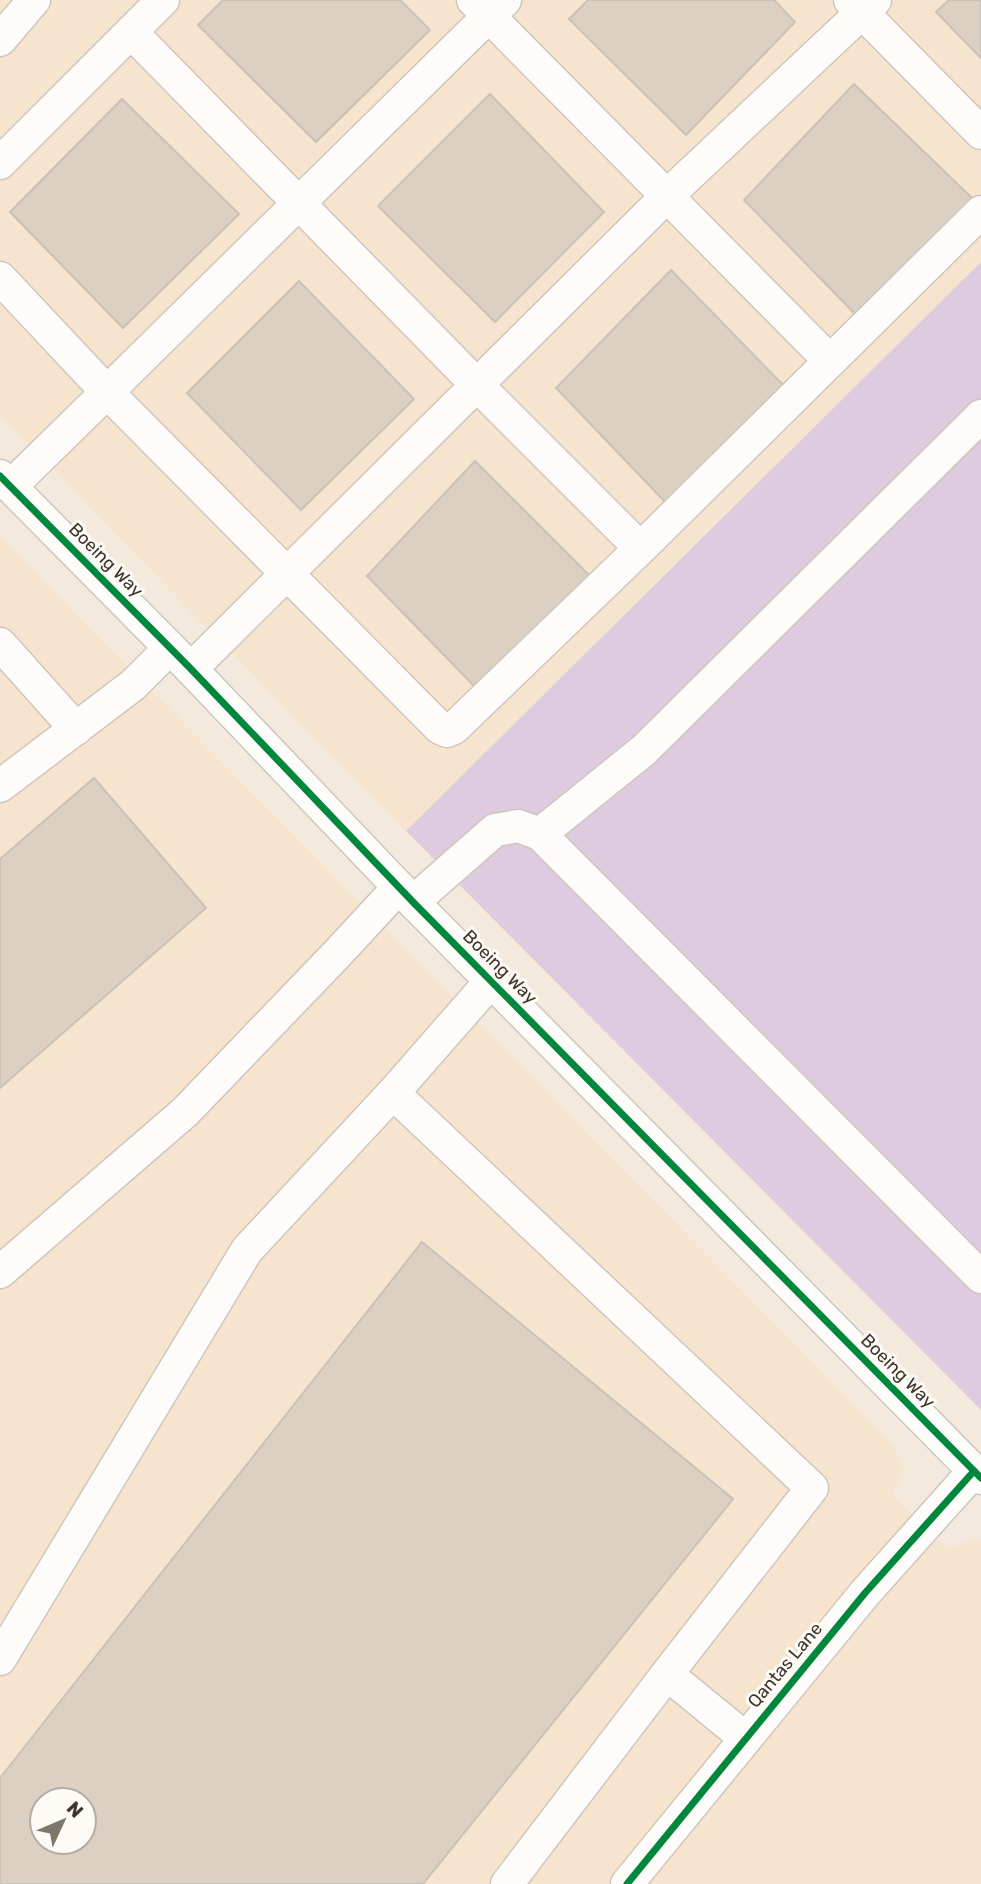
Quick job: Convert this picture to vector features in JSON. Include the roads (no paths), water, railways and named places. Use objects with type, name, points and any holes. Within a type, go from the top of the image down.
[{"type":"street","points":[[0,40],[34,0]]},
{"type":"street","points":[[0,163],[163,0]]},
{"type":"street","points":[[0,786],[133,685],[181,658],[288,573],[862,4],[981,133]]},
{"type":"street","points":[[5,481],[107,392],[299,203],[488,5],[830,361]]},
{"type":"street","points":[[131,32],[640,548]]},
{"type":"street","points":[[0,278],[107,392],[440,728],[447,732],[640,548],[981,212]]},
{"type":"street","points":[[540,834],[644,750],[981,416]]},
{"type":"street","name":"Boeing Way","points":[[5,481],[181,658],[491,981],[977,1474]]},
{"type":"street","points":[[0,644],[76,729]]},
{"type":"street","points":[[0,1272],[185,1112],[336,955],[406,894],[495,830],[518,826],[540,834],[981,1277]]},
{"type":"street","points":[[0,1659],[247,1250],[393,1093],[491,981]]},
{"type":"street","points":[[393,1093],[811,1488],[507,1884]]},
{"type":"street","name":"Qantas Lane","points":[[627,1884],[865,1593],[977,1474]]},
{"type":"street","points":[[667,1674],[745,1738]]}]
